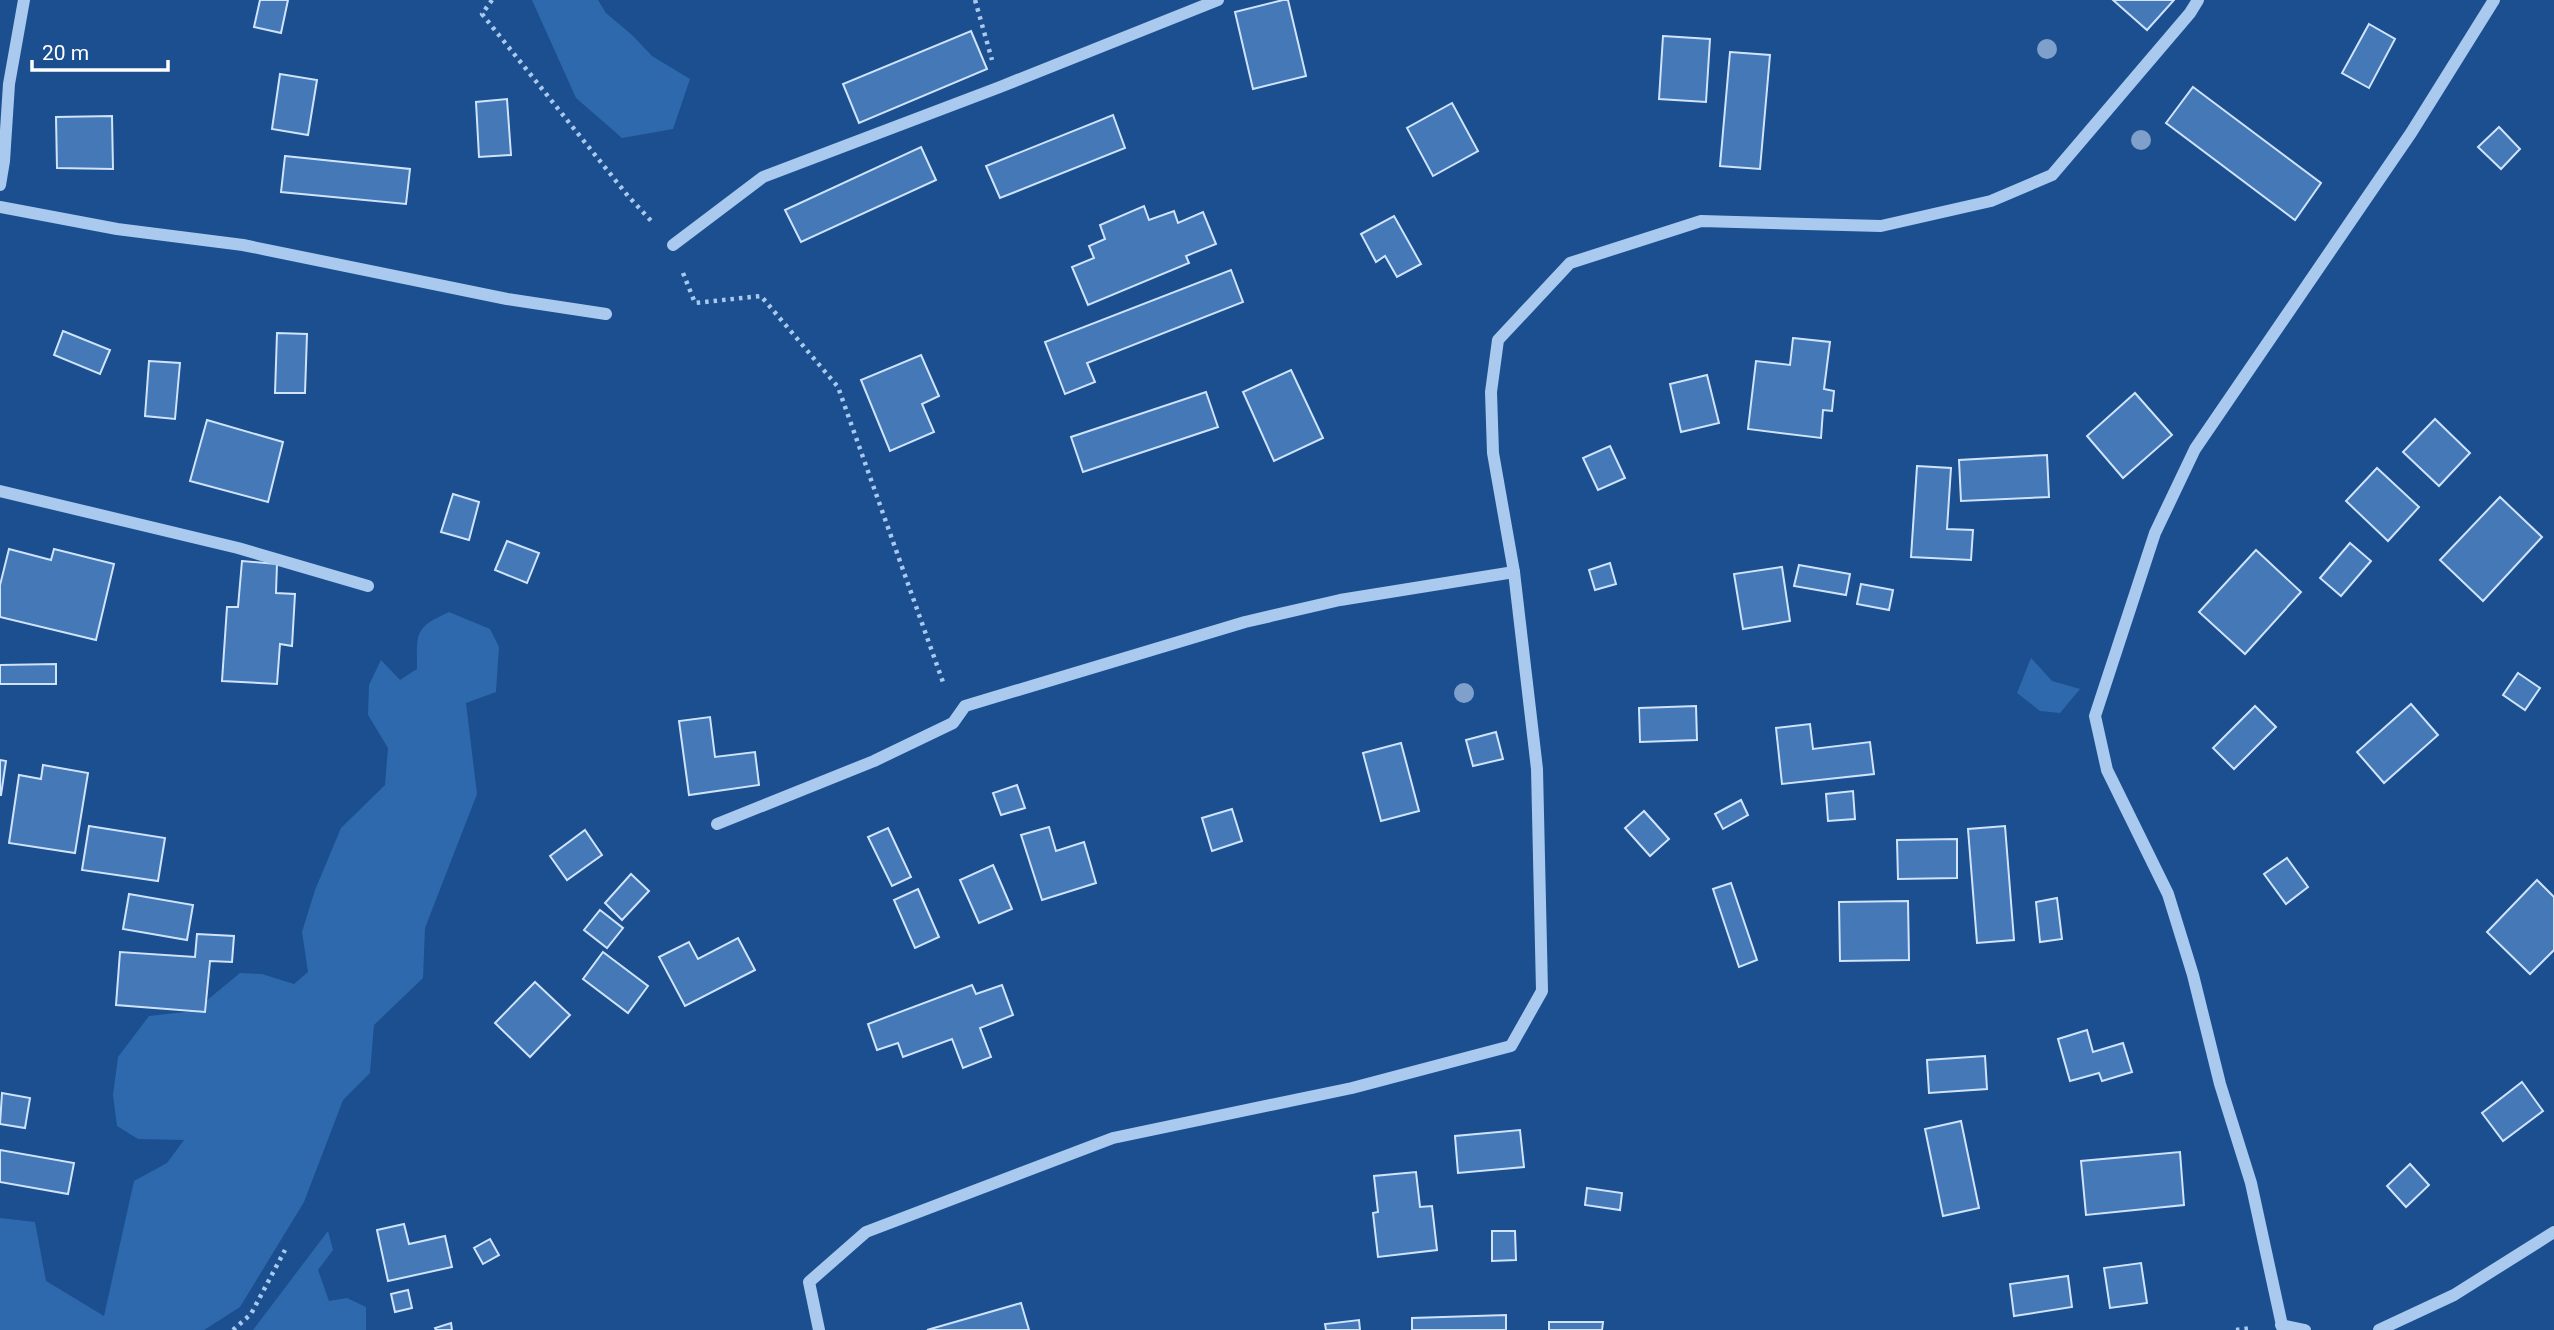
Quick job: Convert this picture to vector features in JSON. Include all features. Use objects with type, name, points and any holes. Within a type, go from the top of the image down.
[{"type":"street","points":[[0,185],[9,84],[24,0]]},
{"type":"street","points":[[673,245],[764,177],[1218,0]]},
{"type":"street","points":[[819,1330],[808,1283],[866,1232],[1113,1138],[1352,1088],[1511,1046],[1542,991],[1537,769],[1514,572],[1493,453],[1491,392],[1498,340],[1570,263],[1701,222],[1881,226],[1991,201],[2052,176],[2190,13],[2198,0]]},
{"type":"street","points":[[2305,1330],[2282,1327],[2251,1183],[2220,1084],[2190,963],[2168,894],[2107,770],[2095,716],[2155,533],[2196,449],[2411,133],[2494,0]]},
{"type":"street","points":[[0,207],[117,229],[243,245],[494,296],[606,314]]},
{"type":"street","points":[[0,491],[238,548],[368,586]]},
{"type":"street","points":[[717,824],[874,761],[954,723],[965,706],[1259,619],[1340,600],[1514,572]]},
{"type":"street","points":[[2379,1330],[2454,1295],[2554,1232]]},
{"type":"path","points":[[492,0],[482,14],[628,196],[673,245],[695,303],[761,296],[838,387],[946,691],[965,706]]},
{"type":"path","points":[[975,0],[1000,87]]},
{"type":"path","points":[[233,1330],[251,1314],[285,1250]]},
{"type":"shaded area","points":[[532,0],[598,0],[606,13],[652,56],[690,79],[673,129],[622,138],[576,98]]},
{"type":"shaded area","points":[[449,612],[490,629],[499,647],[496,692],[466,703],[477,794],[425,928],[423,978],[374,1025],[370,1073],[343,1100],[304,1202],[240,1307],[204,1330],[0,1330],[0,1218],[35,1222],[46,1281],[104,1316],[134,1181],[167,1163],[184,1140],[138,1139],[117,1126],[113,1095],[118,1057],[149,1016],[194,1011],[240,973],[262,974],[294,984],[308,972],[302,932],[315,890],[341,828],[385,785],[388,748],[368,715],[369,685],[381,660],[400,680],[417,669],[418,639],[423,627]]},
{"type":"shaded area","points":[[2031,658],[2052,681],[2080,689],[2060,713],[2040,711],[2017,693]]},
{"type":"shaded area","points":[[328,1231],[333,1250],[318,1270],[329,1301],[347,1298],[366,1307],[366,1330],[253,1330]]},
{"type":"building","points":[[260,0],[288,0],[281,33],[254,27]]},
{"type":"building","points":[[1288,0],[1306,76],[1253,89],[1235,12]]},
{"type":"building","points":[[2113,0],[2174,0],[2147,30]]},
{"type":"building","points":[[2369,24],[2395,39],[2369,88],[2342,73]]},
{"type":"building","points":[[971,31],[987,69],[859,123],[843,84]]},
{"type":"building","points":[[1663,36],[1710,39],[1706,102],[1659,99]]},
{"type":"building","points":[[1730,52],[1770,55],[1760,169],[1720,166]]},
{"type":"building","points":[[280,74],[317,80],[308,135],[272,129]]},
{"type":"building","points":[[2193,87],[2321,183],[2295,220],[2166,123]]},
{"type":"building","points":[[507,99],[511,155],[479,157],[476,102]]},
{"type":"building","points":[[1452,103],[1478,151],[1433,176],[1407,128]]},
{"type":"building","points":[[1113,115],[1125,148],[1000,198],[986,166]]},
{"type":"building","points":[[112,116],[113,169],[57,168],[56,117]]},
{"type":"building","points":[[2499,127],[2520,149],[2501,169],[2478,147]]},
{"type":"building","points":[[921,147],[936,180],[801,242],[785,210]]},
{"type":"building","points":[[285,156],[410,169],[406,204],[281,192]]},
{"type":"building","points":[[1144,206],[1149,220],[1174,211],[1178,223],[1203,212],[1216,244],[1186,256],[1189,263],[1088,305],[1072,267],[1094,258],[1089,246],[1105,239],[1100,225]]},
{"type":"building","points":[[1394,216],[1421,264],[1397,277],[1385,256],[1376,262],[1361,234]]},
{"type":"building","points":[[1231,270],[1243,302],[1087,363],[1095,382],[1065,394],[1045,342]]},
{"type":"building","points":[[63,331],[110,350],[100,374],[54,355]]},
{"type":"building","points":[[277,333],[307,334],[305,393],[275,393]]},
{"type":"building","points":[[1793,338],[1830,342],[1824,389],[1834,391],[1832,411],[1823,410],[1821,438],[1748,429],[1756,361],[1790,365]]},
{"type":"building","points":[[921,355],[939,396],[922,404],[934,432],[890,451],[861,380]]},
{"type":"building","points":[[149,361],[180,363],[175,419],[145,416]]},
{"type":"building","points":[[1291,370],[1323,438],[1274,461],[1243,392]]},
{"type":"building","points":[[1707,375],[1719,423],[1681,432],[1670,384]]},
{"type":"building","points":[[1206,392],[1218,427],[1083,472],[1071,437]]},
{"type":"building","points":[[2135,393],[2172,435],[2123,478],[2087,436]]},
{"type":"building","points":[[2435,419],[2470,453],[2439,486],[2403,452]]},
{"type":"building","points":[[207,420],[283,442],[268,502],[190,481]]},
{"type":"building","points":[[1610,446],[1625,478],[1598,490],[1583,458]]},
{"type":"building","points":[[2047,455],[2049,497],[1961,501],[1959,460]]},
{"type":"building","points":[[1917,466],[1951,468],[1947,529],[1973,530],[1971,560],[1911,557]]},
{"type":"building","points":[[2377,468],[2419,507],[2388,541],[2346,501]]},
{"type":"building","points":[[453,494],[479,502],[469,540],[441,532]]},
{"type":"building","points":[[2500,497],[2542,537],[2483,601],[2440,560]]},
{"type":"building","points":[[507,541],[539,553],[527,583],[495,570]]},
{"type":"building","points":[[2350,543],[2371,561],[2341,596],[2320,578]]},
{"type":"building","points":[[9,549],[51,560],[54,549],[114,564],[96,640],[0,617],[0,585]]},
{"type":"building","points":[[2256,550],[2301,592],[2245,654],[2199,612]]},
{"type":"building","points":[[242,561],[277,564],[276,593],[295,594],[292,646],[280,644],[277,684],[222,681],[227,607],[238,607]]},
{"type":"building","points":[[1610,563],[1616,584],[1595,590],[1589,570]]},
{"type":"building","points":[[1799,565],[1850,574],[1846,595],[1794,586]]},
{"type":"building","points":[[1782,567],[1790,621],[1743,629],[1734,574]]},
{"type":"building","points":[[1861,584],[1893,590],[1889,610],[1857,604]]},
{"type":"building","points":[[56,664],[56,684],[0,684],[0,665]]},
{"type":"building","points":[[2518,673],[2540,688],[2525,710],[2503,695]]},
{"type":"building","points":[[2411,704],[2438,735],[2384,783],[2357,752]]},
{"type":"building","points":[[1696,706],[1697,740],[1640,742],[1639,708]]},
{"type":"building","points":[[2255,706],[2276,727],[2234,769],[2213,748]]},
{"type":"building","points":[[710,717],[715,757],[755,752],[759,785],[689,795],[679,721]]},
{"type":"building","points":[[1810,724],[1813,749],[1870,742],[1874,774],[1782,784],[1776,728]]},
{"type":"building","points":[[1496,732],[1503,759],[1473,766],[1466,740]]},
{"type":"building","points":[[1401,743],[1419,811],[1381,821],[1363,753]]},
{"type":"building","points":[[0,760],[6,761],[1,795],[0,795]]},
{"type":"building","points":[[43,765],[88,773],[75,853],[9,843],[19,775],[41,779]]},
{"type":"building","points":[[1017,785],[1025,808],[1001,815],[993,793]]},
{"type":"building","points":[[1853,791],[1855,819],[1828,821],[1826,794]]},
{"type":"building","points":[[1741,800],[1748,815],[1723,829],[1715,814]]},
{"type":"building","points":[[1232,809],[1242,841],[1212,851],[1202,818]]},
{"type":"building","points":[[1644,811],[1669,839],[1650,856],[1625,828]]},
{"type":"building","points":[[89,826],[165,838],[158,881],[82,870]]},
{"type":"building","points":[[2005,826],[2014,940],[1977,943],[1968,829]]},
{"type":"building","points":[[1049,827],[1056,851],[1084,842],[1096,883],[1042,900],[1021,835]]},
{"type":"building","points":[[888,828],[911,877],[892,886],[868,837]]},
{"type":"building","points":[[585,830],[602,855],[567,880],[550,856]]},
{"type":"building","points":[[1957,839],[1957,878],[1898,879],[1897,840]]},
{"type":"building","points":[[2287,858],[2308,887],[2286,904],[2264,874]]},
{"type":"building","points":[[993,865],[1012,909],[979,923],[960,880]]},
{"type":"building","points":[[631,874],[649,891],[622,920],[605,903]]},
{"type":"building","points":[[2537,880],[2554,897],[2554,950],[2530,974],[2487,932]]},
{"type":"building","points":[[1731,883],[1757,960],[1739,967],[1713,889]]},
{"type":"building","points":[[918,889],[939,937],[915,948],[894,900]]},
{"type":"building","points":[[129,894],[193,905],[187,940],[123,929]]},
{"type":"building","points":[[2057,898],[2062,939],[2040,942],[2036,902]]},
{"type":"building","points":[[1908,901],[1909,960],[1840,961],[1839,902]]},
{"type":"building","points":[[600,910],[623,928],[607,948],[584,930]]},
{"type":"building","points":[[197,934],[234,936],[232,962],[210,961],[205,1012],[116,1005],[120,952],[195,957]]},
{"type":"building","points":[[738,938],[755,970],[685,1006],[659,957],[689,942],[698,959]]},
{"type":"building","points":[[603,952],[648,986],[628,1013],[583,979]]},
{"type":"building","points":[[535,982],[570,1015],[530,1057],[495,1023]]},
{"type":"building","points":[[972,985],[976,994],[1002,985],[1013,1015],[980,1028],[991,1057],[963,1068],[952,1039],[903,1057],[898,1043],[877,1050],[868,1024]]},
{"type":"building","points":[[2087,1030],[2093,1052],[2123,1043],[2132,1072],[2102,1081],[2099,1073],[2070,1081],[2058,1039]]},
{"type":"building","points":[[1985,1056],[1987,1089],[1929,1093],[1927,1060]]},
{"type":"building","points":[[2522,1082],[2543,1111],[2503,1141],[2482,1113]]},
{"type":"building","points":[[2,1093],[30,1098],[25,1128],[0,1124]]},
{"type":"building","points":[[1961,1121],[1979,1208],[1943,1216],[1925,1129]]},
{"type":"building","points":[[1520,1130],[1524,1167],[1458,1173],[1455,1136]]},
{"type":"building","points":[[0,1150],[74,1163],[68,1194],[0,1182]]},
{"type":"building","points":[[2180,1152],[2184,1205],[2086,1215],[2081,1161]]},
{"type":"building","points":[[2410,1164],[2429,1185],[2406,1207],[2387,1186]]},
{"type":"building","points":[[1416,1172],[1420,1207],[1432,1206],[1437,1250],[1378,1257],[1373,1213],[1378,1212],[1374,1176]]},
{"type":"building","points":[[1587,1188],[1622,1193],[1620,1210],[1585,1205]]},
{"type":"building","points":[[404,1224],[409,1244],[445,1236],[452,1267],[388,1281],[377,1230]]},
{"type":"building","points":[[1492,1231],[1515,1231],[1516,1260],[1492,1261]]},
{"type":"building","points":[[490,1239],[499,1255],[483,1264],[474,1248]]},
{"type":"building","points":[[2141,1263],[2147,1303],[2110,1308],[2104,1268]]},
{"type":"building","points":[[2068,1276],[2072,1307],[2014,1316],[2010,1284]]},
{"type":"building","points":[[408,1290],[412,1308],[395,1312],[391,1294]]},
{"type":"building","points":[[1021,1303],[1029,1330],[927,1330]]},
{"type":"building","points":[[1506,1315],[1506,1330],[1412,1330],[1412,1318]]},
{"type":"building","points":[[1359,1320],[1360,1330],[1326,1330],[1325,1324]]},
{"type":"building","points":[[1549,1322],[1603,1322],[1602,1330],[1549,1330]]},
{"type":"building","points":[[451,1323],[452,1330],[435,1328]]}]
